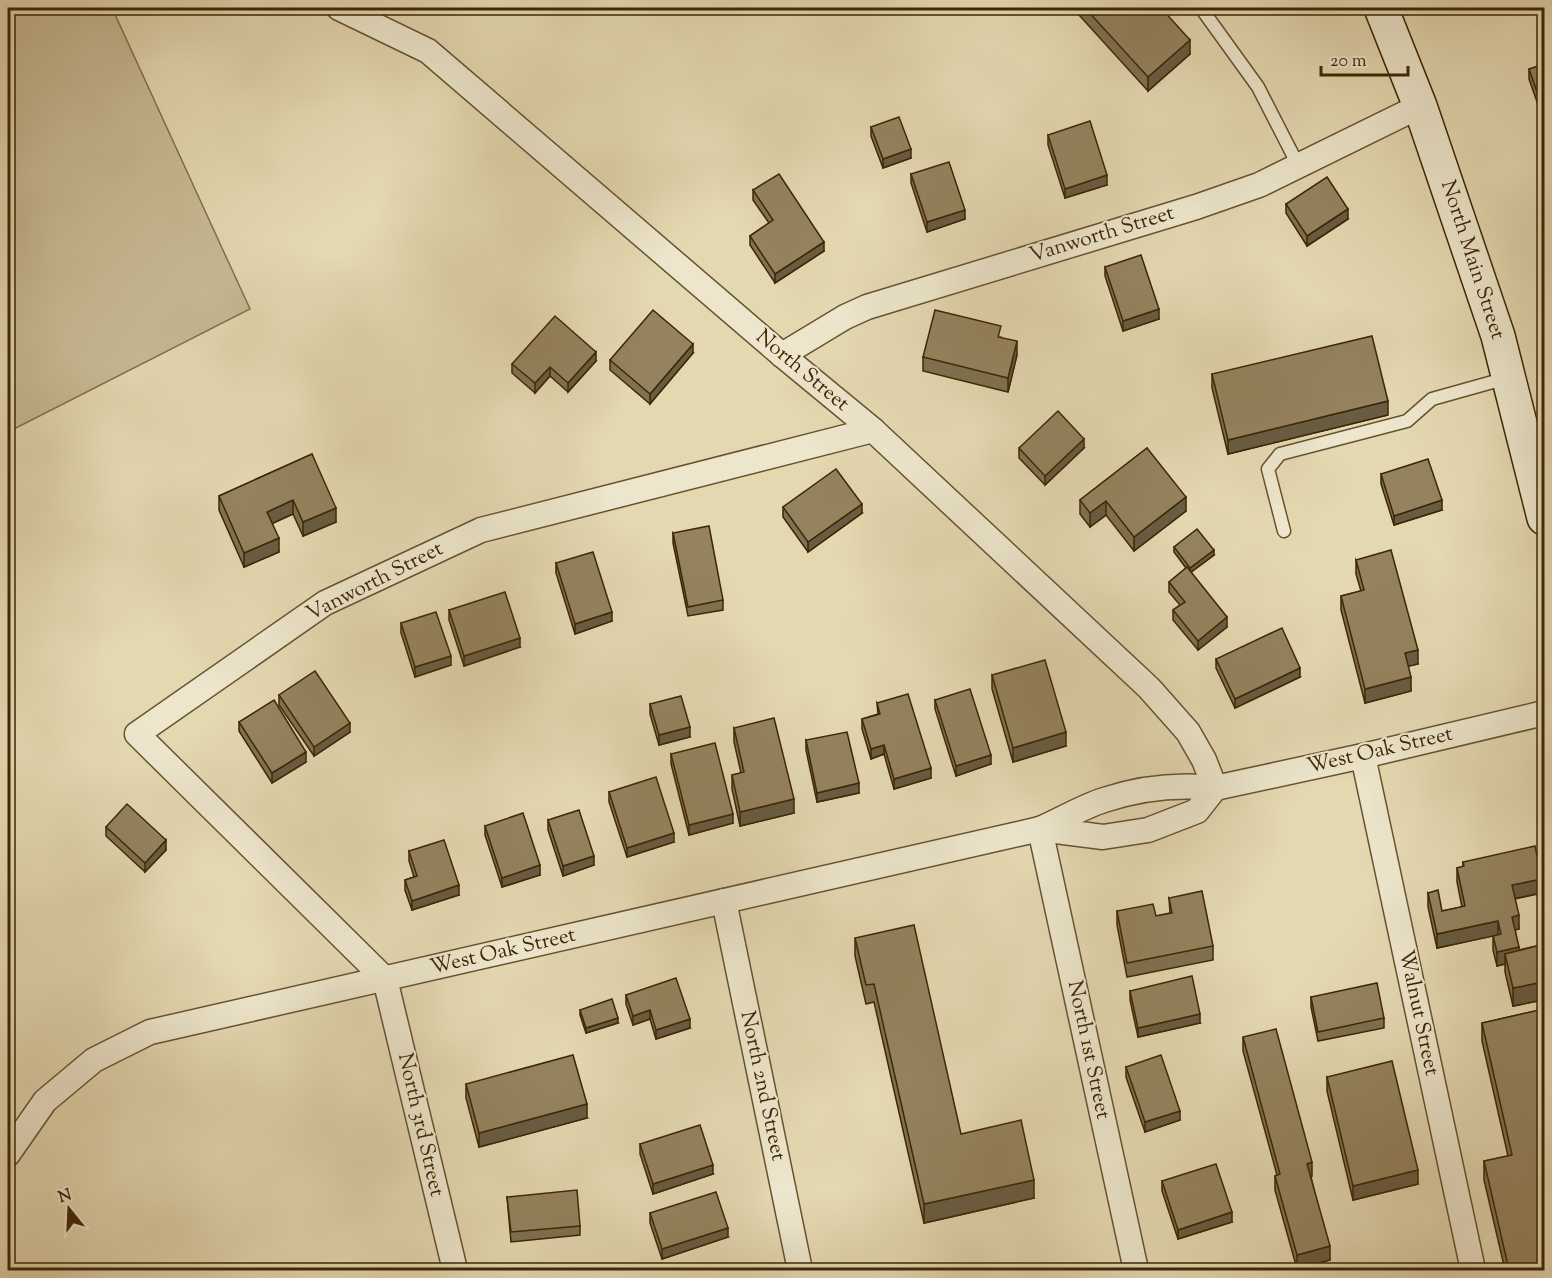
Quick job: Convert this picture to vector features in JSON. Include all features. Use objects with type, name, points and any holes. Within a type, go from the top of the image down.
[{"type":"main road","name":"North Main Street","points":[[1381,8],[1420,106],[1498,336],[1545,518]]},
{"type":"street","name":"North Street","points":[[339,8],[428,51],[782,355],[873,430],[1149,688],[1188,732],[1204,759],[1215,788]]},
{"type":"street","name":"Vanworth Street","points":[[782,355],[845,317],[867,307],[1196,207],[1259,185],[1420,106]]},
{"type":"street","name":"Vanworth Street","points":[[385,979],[137,734],[325,603],[481,530],[873,430]]},
{"type":"street","name":"West Oak Street","points":[[8,1153],[45,1101],[94,1060],[150,1032],[1040,829],[1103,800],[1147,789],[1190,786],[1215,788],[1363,756],[1545,712]]},
{"type":"street","name":"Walnut Street","points":[[1363,756],[1473,1270]]},
{"type":"street","name":"West Oak Street","points":[[1040,829],[1103,837],[1148,830],[1197,811],[1215,788]]},
{"type":"street","name":"North 1st Street","points":[[1040,829],[1136,1270]]},
{"type":"street","name":"North 2nd Street","points":[[724,901],[800,1270]]},
{"type":"street","name":"North 3rd Street","points":[[385,979],[455,1270]]},
{"type":"lane","points":[[1202,8],[1258,87],[1298,165]]},
{"type":"lane","points":[[1284,531],[1268,469],[1280,454],[1407,421],[1432,399],[1509,378]]},
{"type":"shaded area","points":[[8,8],[112,8],[250,309],[8,432]]},
{"type":"building","points":[[1085,8],[1161,8],[1190,40],[1148,77]]},
{"type":"building","points":[[1545,64],[1545,102],[1541,103],[1529,69]]},
{"type":"building","points":[[899,117],[911,149],[883,159],[871,127]]},
{"type":"building","points":[[1090,121],[1107,175],[1065,189],[1048,135]]},
{"type":"building","points":[[949,162],[965,210],[927,222],[911,174]]},
{"type":"building","points":[[779,174],[824,242],[775,274],[750,236],[773,220],[753,190]]},
{"type":"building","points":[[1327,177],[1348,209],[1307,236],[1286,204]]},
{"type":"building","points":[[1141,255],[1159,309],[1123,321],[1105,267]]},
{"type":"building","points":[[653,310],[693,344],[650,394],[610,360]]},
{"type":"building","points":[[935,310],[1001,326],[998,337],[1017,341],[1008,378],[923,357]]},
{"type":"building","points":[[555,316],[596,352],[568,383],[550,367],[535,383],[512,364]]},
{"type":"building","points":[[1372,336],[1388,401],[1228,440],[1212,374]]},
{"type":"building","points":[[1058,411],[1084,439],[1045,476],[1019,448]]},
{"type":"building","points":[[1147,448],[1186,497],[1134,537],[1106,501],[1090,513],[1080,500]]},
{"type":"building","points":[[312,454],[336,508],[303,522],[293,500],[267,512],[279,538],[244,553],[219,496]]},
{"type":"building","points":[[1428,459],[1442,500],[1394,516],[1381,474]]},
{"type":"building","points":[[836,469],[862,504],[808,542],[783,507]]},
{"type":"building","points":[[709,526],[723,600],[688,607],[673,533]]},
{"type":"building","points":[[1197,529],[1214,550],[1190,568],[1174,547]]},
{"type":"building","points":[[1391,550],[1418,650],[1405,653],[1411,677],[1365,689],[1341,596],[1364,590],[1356,560]]},
{"type":"building","points":[[593,552],[612,612],[575,624],[556,563]]},
{"type":"building","points":[[1187,567],[1227,617],[1198,641],[1173,610],[1185,602],[1169,582]]},
{"type":"building","points":[[505,592],[520,638],[464,656],[449,610]]},
{"type":"building","points":[[436,612],[451,656],[415,667],[401,623]]},
{"type":"building","points":[[1282,628],[1300,668],[1235,699],[1216,659]]},
{"type":"building","points":[[1045,660],[1066,732],[1013,748],[992,675]]},
{"type":"building","points":[[315,671],[350,723],[314,747],[279,695]]},
{"type":"building","points":[[970,689],[991,755],[956,766],[935,700]]},
{"type":"building","points":[[908,694],[931,768],[894,779],[884,745],[871,749],[862,719],[880,714],[877,703]]},
{"type":"building","points":[[681,696],[690,727],[659,735],[650,704]]},
{"type":"building","points":[[274,700],[306,752],[272,773],[239,722]]},
{"type":"building","points":[[774,718],[794,799],[740,812],[732,775],[744,772],[734,728]]},
{"type":"building","points":[[847,732],[859,783],[817,793],[806,740]]},
{"type":"building","points":[[715,743],[733,814],[689,825],[671,754]]},
{"type":"building","points":[[656,777],[674,833],[627,848],[609,792]]},
{"type":"building","points":[[127,804],[166,840],[145,863],[106,827]]},
{"type":"building","points":[[579,810],[594,856],[563,866],[548,820]]},
{"type":"building","points":[[523,813],[540,865],[502,878],[485,826]]},
{"type":"building","points":[[444,840],[459,885],[412,901],[405,880],[417,876],[409,851]]},
{"type":"building","points":[[1535,846],[1542,879],[1512,885],[1519,915],[1512,917],[1519,947],[1497,952],[1493,936],[1501,934],[1498,921],[1437,934],[1428,893],[1438,890],[1442,911],[1465,906],[1457,868],[1464,866],[1463,862]]},
{"type":"building","points":[[1202,891],[1213,946],[1127,963],[1117,911],[1153,904],[1156,916],[1172,913],[1169,898]]},
{"type":"building","points":[[914,925],[961,1134],[1021,1120],[1034,1180],[924,1204],[874,984],[866,985],[855,938]]},
{"type":"building","points":[[1545,944],[1545,1270],[1509,1270],[1484,1161],[1512,1155],[1482,1023],[1544,1009],[1538,983],[1513,988],[1505,954]]},
{"type":"building","points":[[1192,976],[1200,1014],[1138,1028],[1130,991]]},
{"type":"building","points":[[676,978],[690,1019],[656,1030],[650,1010],[633,1016],[626,995]]},
{"type":"building","points":[[1377,983],[1384,1018],[1318,1032],[1311,997]]},
{"type":"building","points":[[612,999],[618,1018],[586,1028],[580,1010]]},
{"type":"building","points":[[1276,1029],[1312,1162],[1307,1164],[1330,1246],[1297,1255],[1275,1176],[1280,1174],[1243,1037]]},
{"type":"building","points":[[573,1055],[587,1104],[479,1133],[466,1084]]},
{"type":"building","points":[[1161,1055],[1180,1111],[1145,1122],[1126,1067]]},
{"type":"building","points":[[1392,1061],[1418,1170],[1353,1186],[1327,1077]]},
{"type":"building","points":[[700,1125],[713,1165],[653,1184],[640,1144]]},
{"type":"building","points":[[1216,1164],[1232,1212],[1178,1230],[1162,1181]]},
{"type":"building","points":[[577,1190],[580,1226],[511,1232],[507,1197]]},
{"type":"building","points":[[716,1192],[728,1228],[662,1249],[650,1213]]}]
